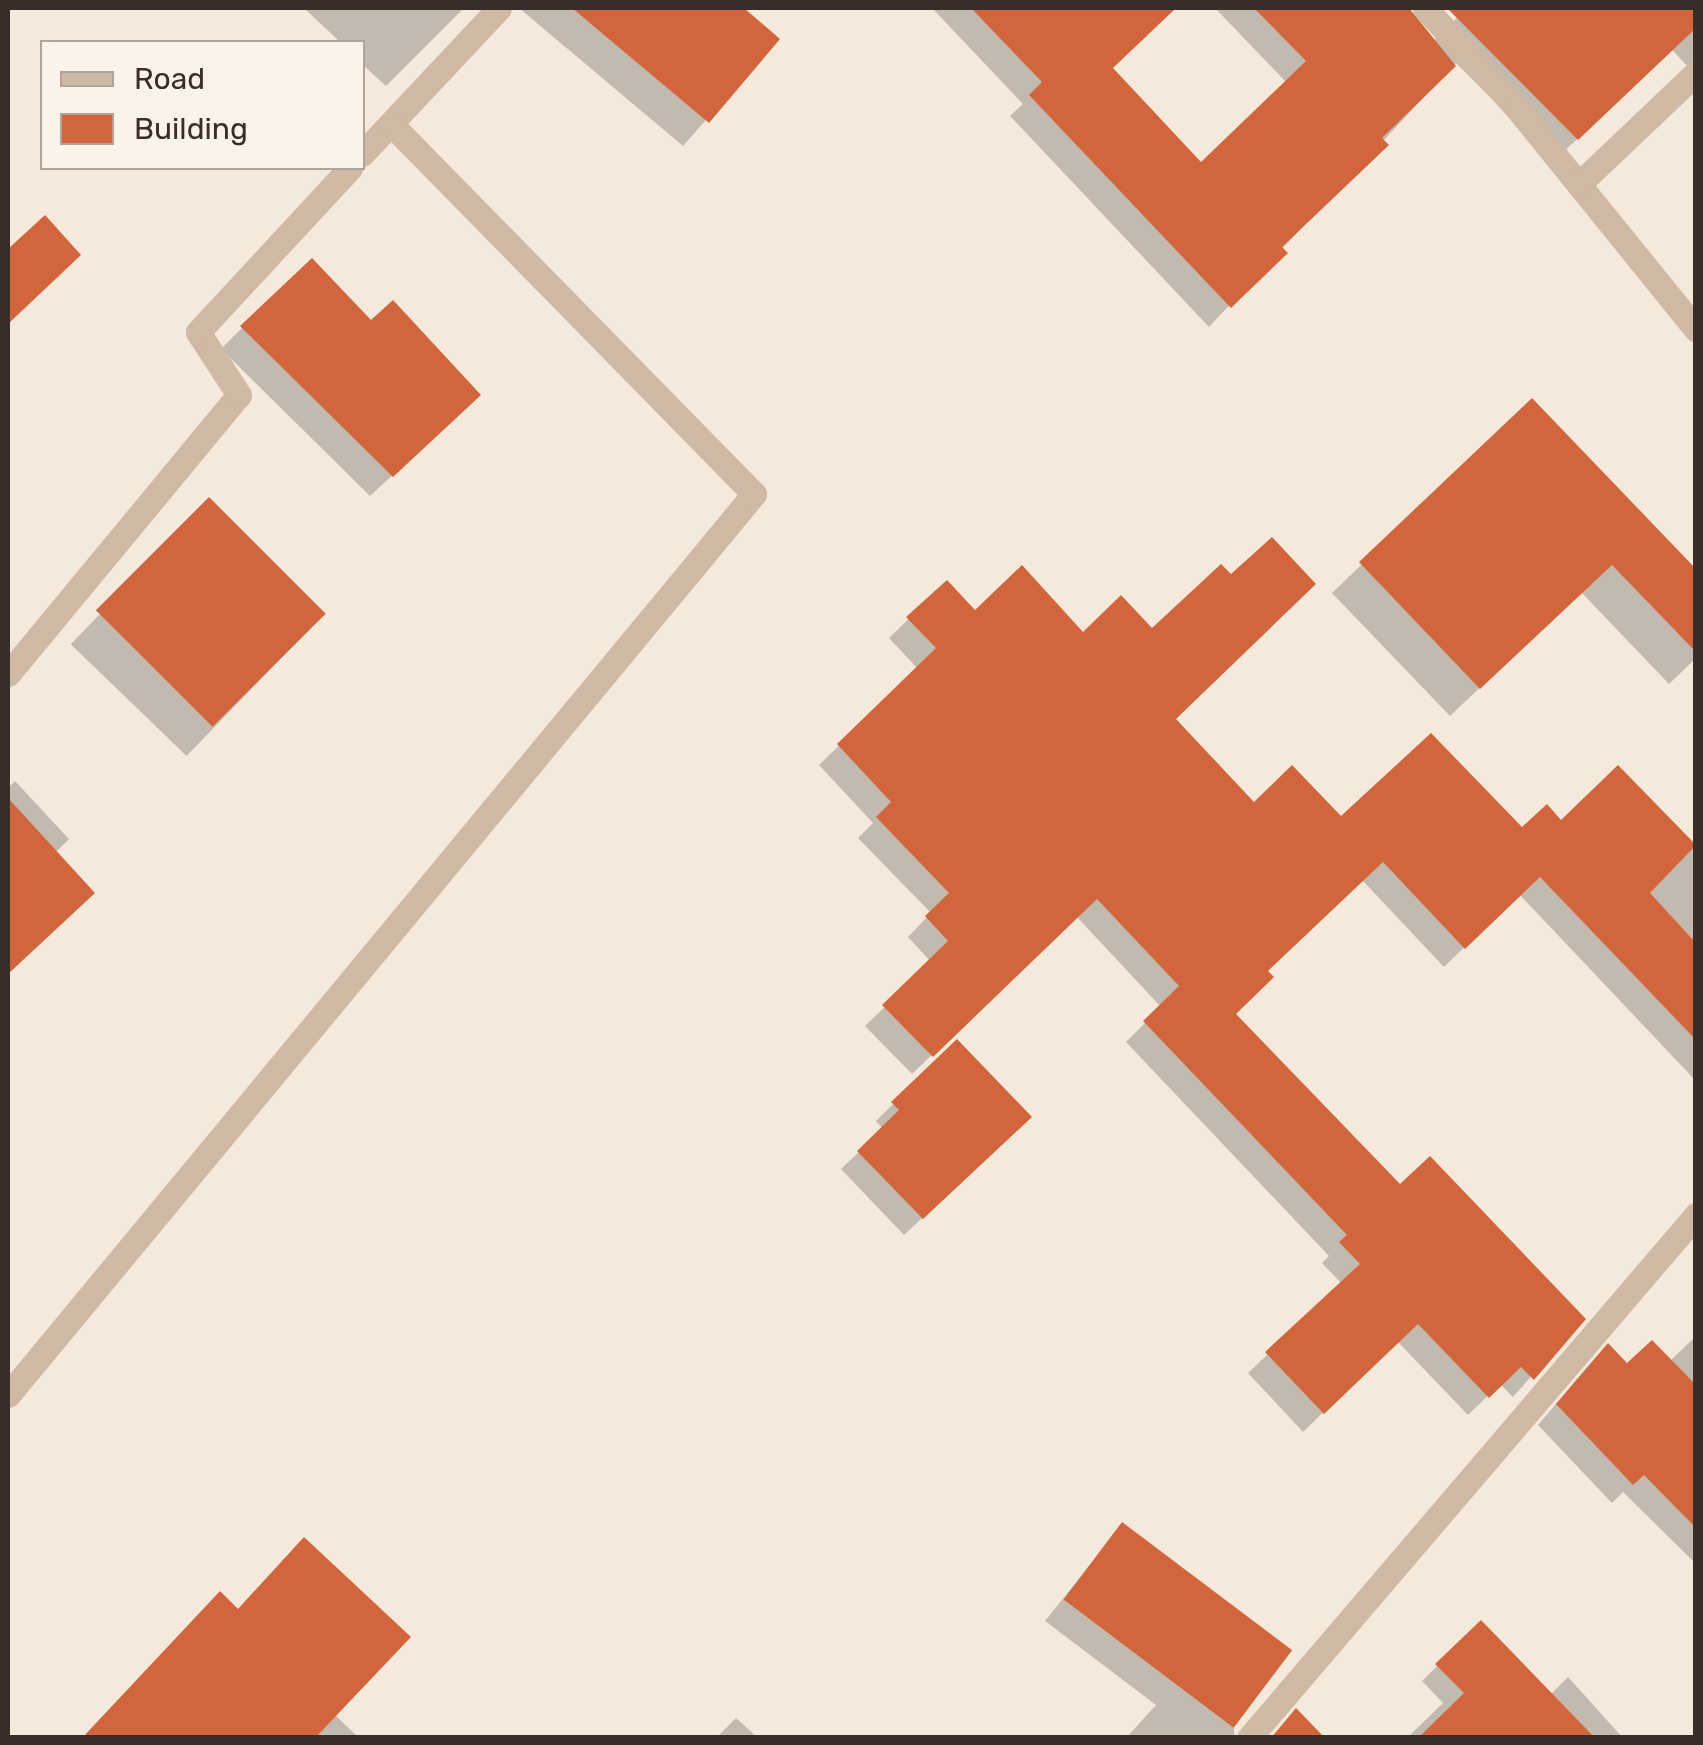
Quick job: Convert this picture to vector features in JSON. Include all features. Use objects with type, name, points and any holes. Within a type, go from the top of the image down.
[{"type":"street","points":[[365,151],[499,8]]},
{"type":"street","points":[[1426,8],[1578,184],[1696,329]]},
{"type":"street","points":[[1578,184],[1696,72]]},
{"type":"street","points":[[8,1395],[754,494],[391,124]]},
{"type":"street","points":[[8,674],[238,395],[198,332],[348,170]]},
{"type":"street","points":[[1249,1738],[1696,1215]]},
{"type":"building","points":[[572,8],[744,8],[780,39],[709,123]]},
{"type":"building","points":[[971,8],[1176,8],[1113,68],[1201,162],[1306,61],[1254,8],[1409,8],[1456,66],[1382,138],[1389,145],[1282,247],[1288,253],[1231,308],[1029,95],[1042,82]]},
{"type":"building","points":[[1447,8],[1696,8],[1696,28],[1578,140]]},
{"type":"building","points":[[45,215],[81,255],[8,324],[8,249]]},
{"type":"building","points":[[312,258],[371,320],[393,300],[481,395],[393,477],[240,326]]},
{"type":"building","points":[[1532,398],[1696,569],[1696,652],[1612,565],[1480,689],[1359,562]]},
{"type":"building","points":[[209,497],[326,614],[213,727],[96,610]]},
{"type":"building","points":[[1272,537],[1316,584],[1176,719],[1254,802],[1292,765],[1341,816],[1431,733],[1522,827],[1547,804],[1561,820],[1618,765],[1696,845],[1650,893],[1696,943],[1696,1040],[1540,877],[1465,949],[1383,862],[1268,971],[1274,977],[1236,1014],[1400,1184],[1430,1156],[1586,1319],[1534,1380],[1521,1367],[1489,1398],[1418,1324],[1324,1414],[1265,1352],[1360,1264],[1339,1242],[1347,1235],[1143,1021],[1179,986],[1097,899],[933,1057],[882,1005],[948,941],[925,916],[949,893],[876,817],[891,802],[837,744],[936,648],[906,617],[947,580],[975,610],[1022,565],[1083,632],[1121,595],[1152,628],[1221,564],[1231,574]]},
{"type":"building","points":[[8,798],[95,893],[8,974]]},
{"type":"building","points":[[957,1039],[1032,1117],[923,1219],[857,1151],[899,1110],[891,1102]]},
{"type":"building","points":[[1652,1340],[1696,1385],[1696,1528],[1644,1475],[1633,1485],[1556,1404],[1608,1343],[1627,1363]]},
{"type":"building","points":[[1122,1522],[1292,1650],[1234,1728],[1064,1599]]},
{"type":"building","points":[[304,1537],[411,1637],[315,1738],[82,1738],[220,1591],[238,1609]]},
{"type":"building","points":[[1481,1620],[1595,1738],[1418,1738],[1464,1693],[1435,1664]]},
{"type":"building","points":[[1296,1708],[1325,1738],[1271,1738]]}]
